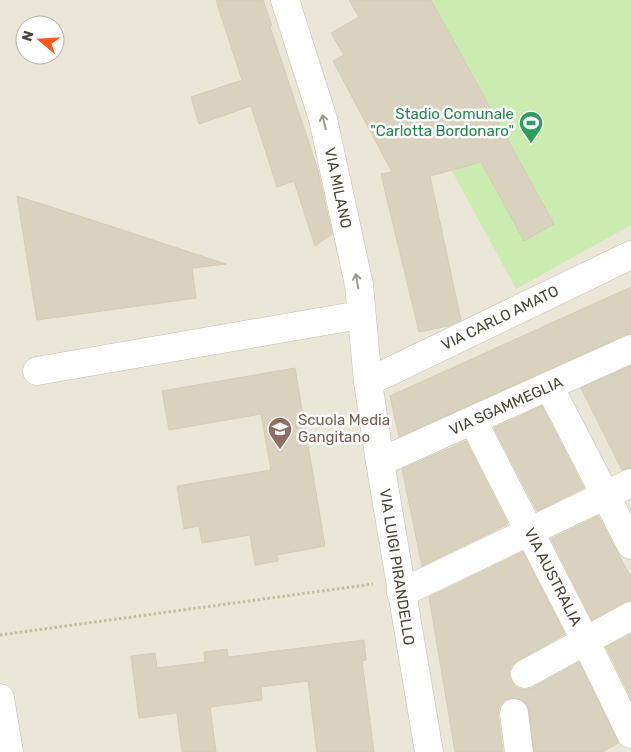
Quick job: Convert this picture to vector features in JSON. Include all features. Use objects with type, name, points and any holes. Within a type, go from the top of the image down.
[{"type":"street","name":"VIA MILANO","points":[[285,0],[323,119],[359,285],[360,315],[368,382]]},
{"type":"street","name":"VIA CARLO AMATO","points":[[368,382],[631,255]]},
{"type":"street","points":[[37,371],[360,315]]},
{"type":"street","name":"VIA SGAMMEGLIA","points":[[380,462],[631,349]]},
{"type":"street","name":"VIA LUIGI PIRANDELLO","points":[[368,382],[400,587],[429,752]]},
{"type":"street","points":[[549,386],[631,545]]},
{"type":"street","name":"VIA AUSTRALIA","points":[[473,421],[631,734]]},
{"type":"street","points":[[400,587],[529,532],[631,484]]},
{"type":"street","points":[[525,674],[631,616]]},
{"type":"street","points":[[0,698],[9,752]]},
{"type":"street","points":[[514,713],[519,752]]},
{"type":"path","points":[[0,635],[300,595],[400,587]]},
{"type":"shaded area","points":[[0,0],[631,0],[631,752],[0,752]]},
{"type":"green space","name":"Stadio Comunale \"Carlotta Bordonaro\"","points":[[349,0],[631,0],[631,225],[516,289],[452,171],[447,172],[440,162],[374,138],[333,61],[344,55],[331,33],[359,17]]},
{"type":"building","points":[[216,0],[263,0],[272,26],[270,27],[317,167],[332,234],[315,246],[294,181],[277,187],[251,106],[199,124],[191,97],[242,80]]},
{"type":"building","points":[[349,0],[431,0],[554,224],[524,241],[481,162],[430,176],[461,320],[448,326],[419,332],[381,174],[392,172],[333,61],[344,55],[331,33],[359,17]]},
{"type":"building","points":[[17,196],[226,264],[192,268],[196,298],[37,320]]},
{"type":"building","points":[[631,287],[631,334],[625,335],[399,437],[390,396]]},
{"type":"building","points":[[631,366],[631,468],[622,470],[581,388]]},
{"type":"building","points":[[295,368],[325,546],[277,555],[278,561],[255,565],[250,535],[202,543],[199,526],[184,529],[177,486],[271,470],[261,414],[169,430],[162,391]]},
{"type":"building","points":[[542,406],[584,488],[537,511],[494,428]]},
{"type":"building","points":[[466,441],[508,524],[422,566],[402,469]]},
{"type":"building","points":[[598,516],[631,577],[631,600],[592,620],[551,539]]},
{"type":"building","points":[[523,552],[565,634],[511,666],[509,673],[511,681],[517,688],[524,690],[532,688],[579,662],[619,743],[602,752],[534,752],[527,704],[520,699],[512,698],[505,700],[499,707],[498,715],[503,752],[455,752],[429,597]]},
{"type":"building","points":[[631,634],[631,698],[606,647]]},
{"type":"building","points":[[364,640],[366,660],[362,661],[374,752],[317,752],[308,681],[261,687],[262,700],[210,707],[216,752],[182,752],[177,713],[139,718],[131,656],[155,653],[157,668],[205,662],[204,652],[227,649],[228,657]]},
{"type":"place","name":"Stadio Comunale \"Carlotta Bordonaro\"","points":[[531,144]]},
{"type":"place","name":"Scuola Media Gangitano","points":[[280,450]]}]
